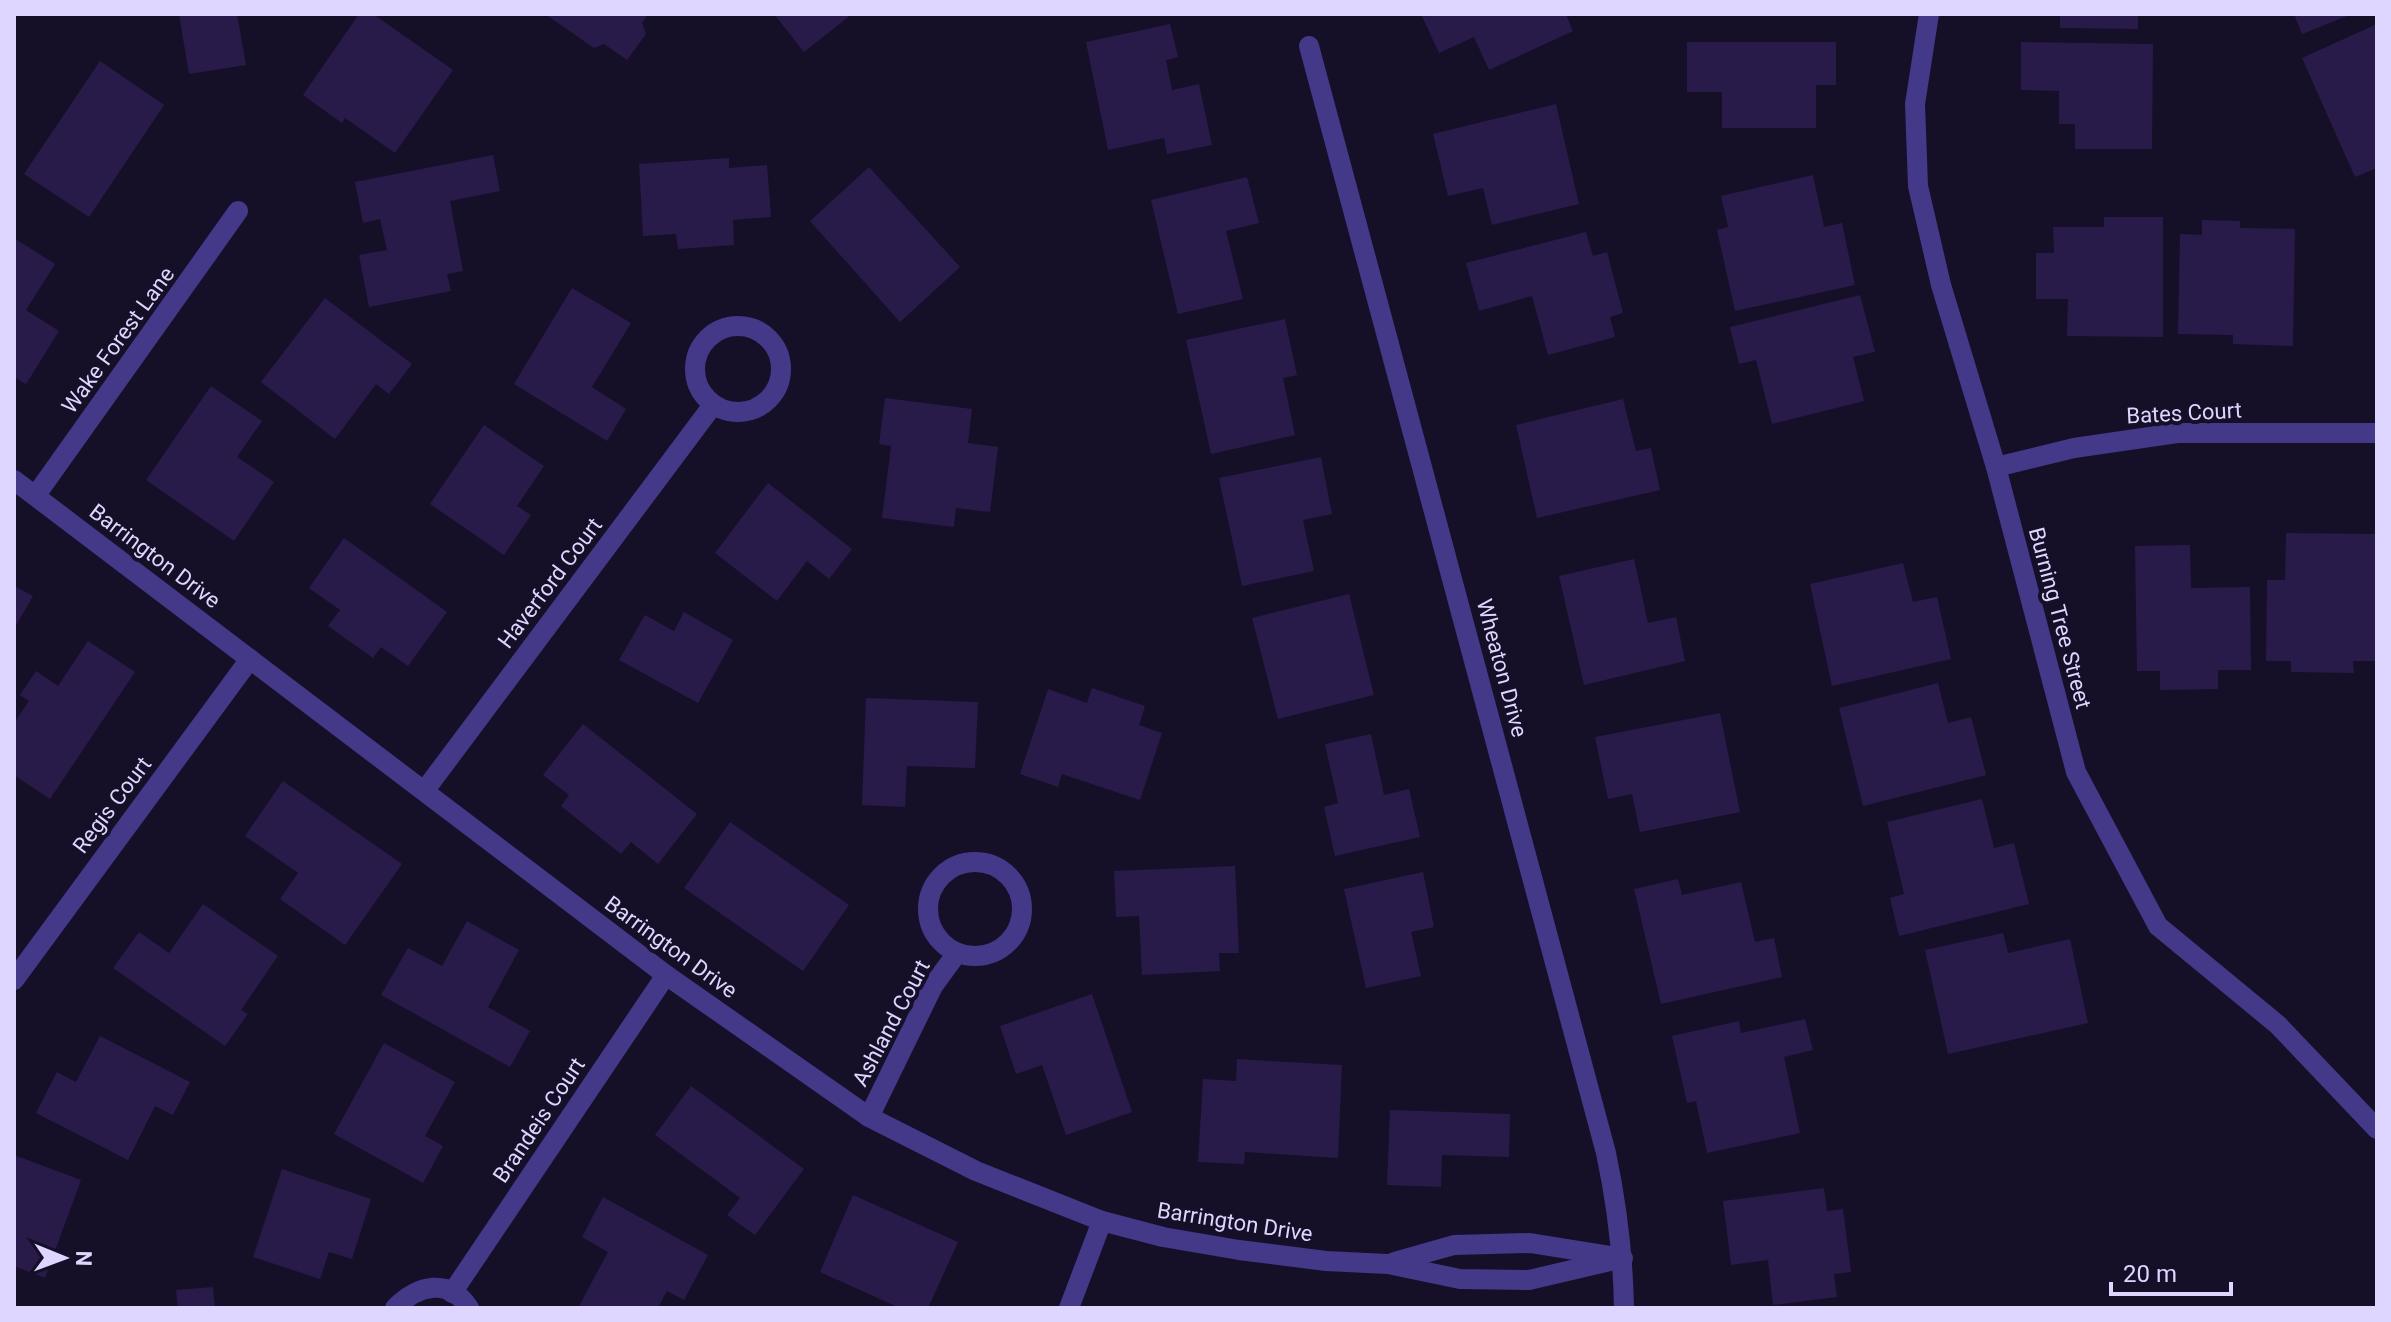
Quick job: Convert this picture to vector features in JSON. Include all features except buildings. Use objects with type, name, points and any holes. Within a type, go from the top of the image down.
[{"type":"street","name":"Burning Tree Street","points":[[1929,14],[1915,104],[1918,186],[1941,285],[1996,467],[2076,772],[2158,926],[2278,1025],[2377,1129]]},
{"type":"street","name":"Wheaton Drive","points":[[1309,46],[1602,1138],[1617,1204],[1624,1308]]},
{"type":"street","name":"Wake Forest Lane","points":[[36,495],[238,211]]},
{"type":"street","points":[[731,326],[748,327],[763,334],[778,353],[781,371],[775,390],[765,402],[753,409],[730,411],[713,405],[700,389],[695,373],[702,345],[716,332],[731,326]]},
{"type":"street","name":"Haverford Court","points":[[425,790],[713,405]]},
{"type":"street","name":"Bates Court","points":[[1996,467],[2074,448],[2177,433],[2377,433]]},
{"type":"street","name":"Barrington Drive","points":[[14,480],[666,975],[869,1117],[976,1171],[1037,1198],[1102,1221],[1163,1237],[1239,1250],[1326,1261],[1388,1264],[1460,1279],[1529,1280],[1623,1258]]},
{"type":"street","name":"Regis Court","points":[[14,980],[250,659]]},
{"type":"street","name":"Ashland Court","points":[[968,863],[987,864],[1001,870],[1019,892],[1022,915],[1015,936],[1000,950],[977,957],[957,953],[937,936],[932,927],[929,899],[936,884],[950,869],[968,863]]},
{"type":"street","name":"Ashland Court","points":[[869,1117],[933,986],[957,953]]},
{"type":"street","name":"Brandeis Court","points":[[452,1293],[666,975]]},
{"type":"street","points":[[1069,1308],[1102,1221]]},
{"type":"street","name":"Barrington Drive","points":[[1388,1264],[1454,1245],[1530,1243],[1623,1258]]},
{"type":"street","points":[[395,1308],[409,1294],[429,1287],[452,1293],[469,1308]]}]
